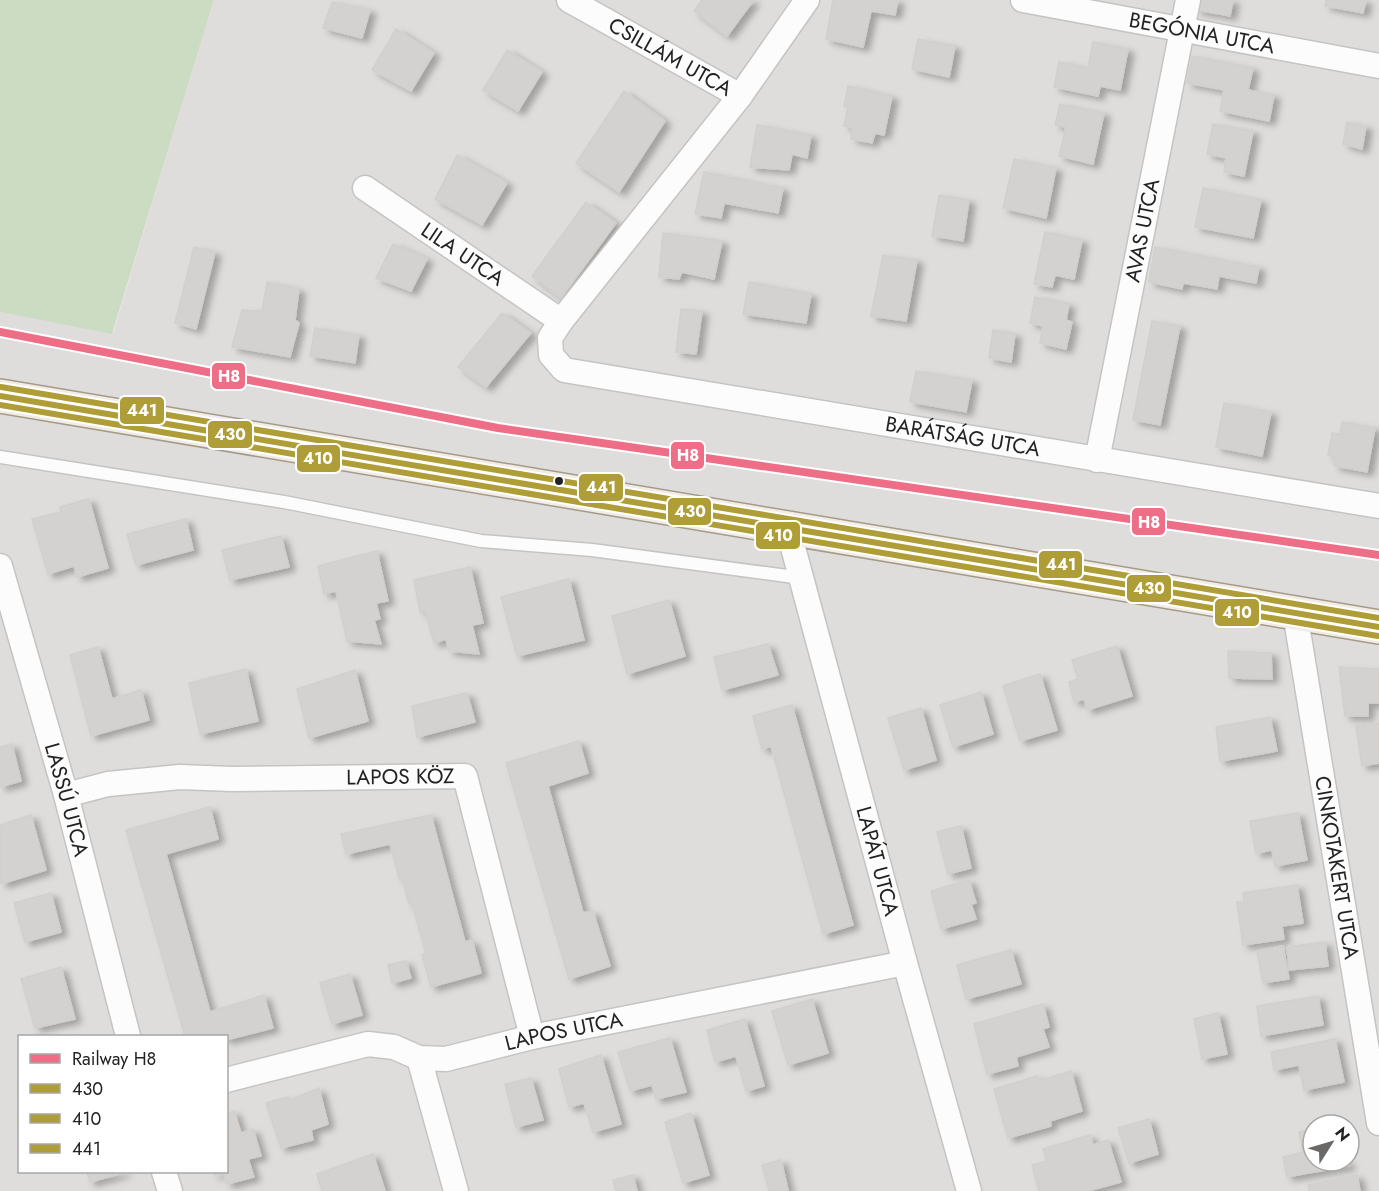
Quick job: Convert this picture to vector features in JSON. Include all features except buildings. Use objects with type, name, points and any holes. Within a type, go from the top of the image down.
[{"type":"main road","points":[[0,396],[1379,627]]},
{"type":"street","name":"CSILLÁM UTCA","points":[[569,0],[740,96]]},
{"type":"street","points":[[561,321],[740,96],[807,0]]},
{"type":"street","name":"BEGÓNIA UTCA","points":[[1023,0],[1379,66]]},
{"type":"street","name":"AVAS UTCA","points":[[1097,460],[1188,0]]},
{"type":"street","name":"LILA UTCA","points":[[365,188],[561,321]]},
{"type":"street","name":"BARÁTSÁG UTCA","points":[[561,321],[550,338],[551,356],[564,370],[1379,506]]},
{"type":"street","name":"LAPÁT UTCA","points":[[788,529],[969,1191]]},
{"type":"street","name":"LASSÚ UTCA","points":[[0,566],[66,795],[128,1035]]},
{"type":"street","name":"CINKOTAKERT UTCA","points":[[1295,613],[1379,1123]]},
{"type":"street","name":"LAPOS KÖZ","points":[[66,795],[108,784],[180,777],[232,779],[465,776],[532,1037]]},
{"type":"street","name":"LAPOS UTCA","points":[[228,1079],[368,1044],[394,1047],[419,1058],[446,1059],[532,1037],[905,963]]},
{"type":"street","points":[[419,1058],[456,1191]]},
{"type":"street","points":[[164,1173],[170,1191]]},
{"type":"lane","points":[[0,457],[284,502],[481,541],[592,550],[802,578]]},
{"type":"shaded area","points":[[214,0],[1379,0],[1379,1191],[0,1191],[0,312],[113,333]]},
{"type":"green space","points":[[0,0],[214,0],[112,334],[0,312]]},
{"type":"rail line","name":"H8","points":[[0,332],[498,428],[1379,555]]},
{"type":"transit line","name":"441","points":[[1,387],[1379,618]]},
{"type":"transit line","name":"430","points":[[0,396],[1379,627]]},
{"type":"transit line","name":"410","points":[[0,405],[1378,636]]}]
